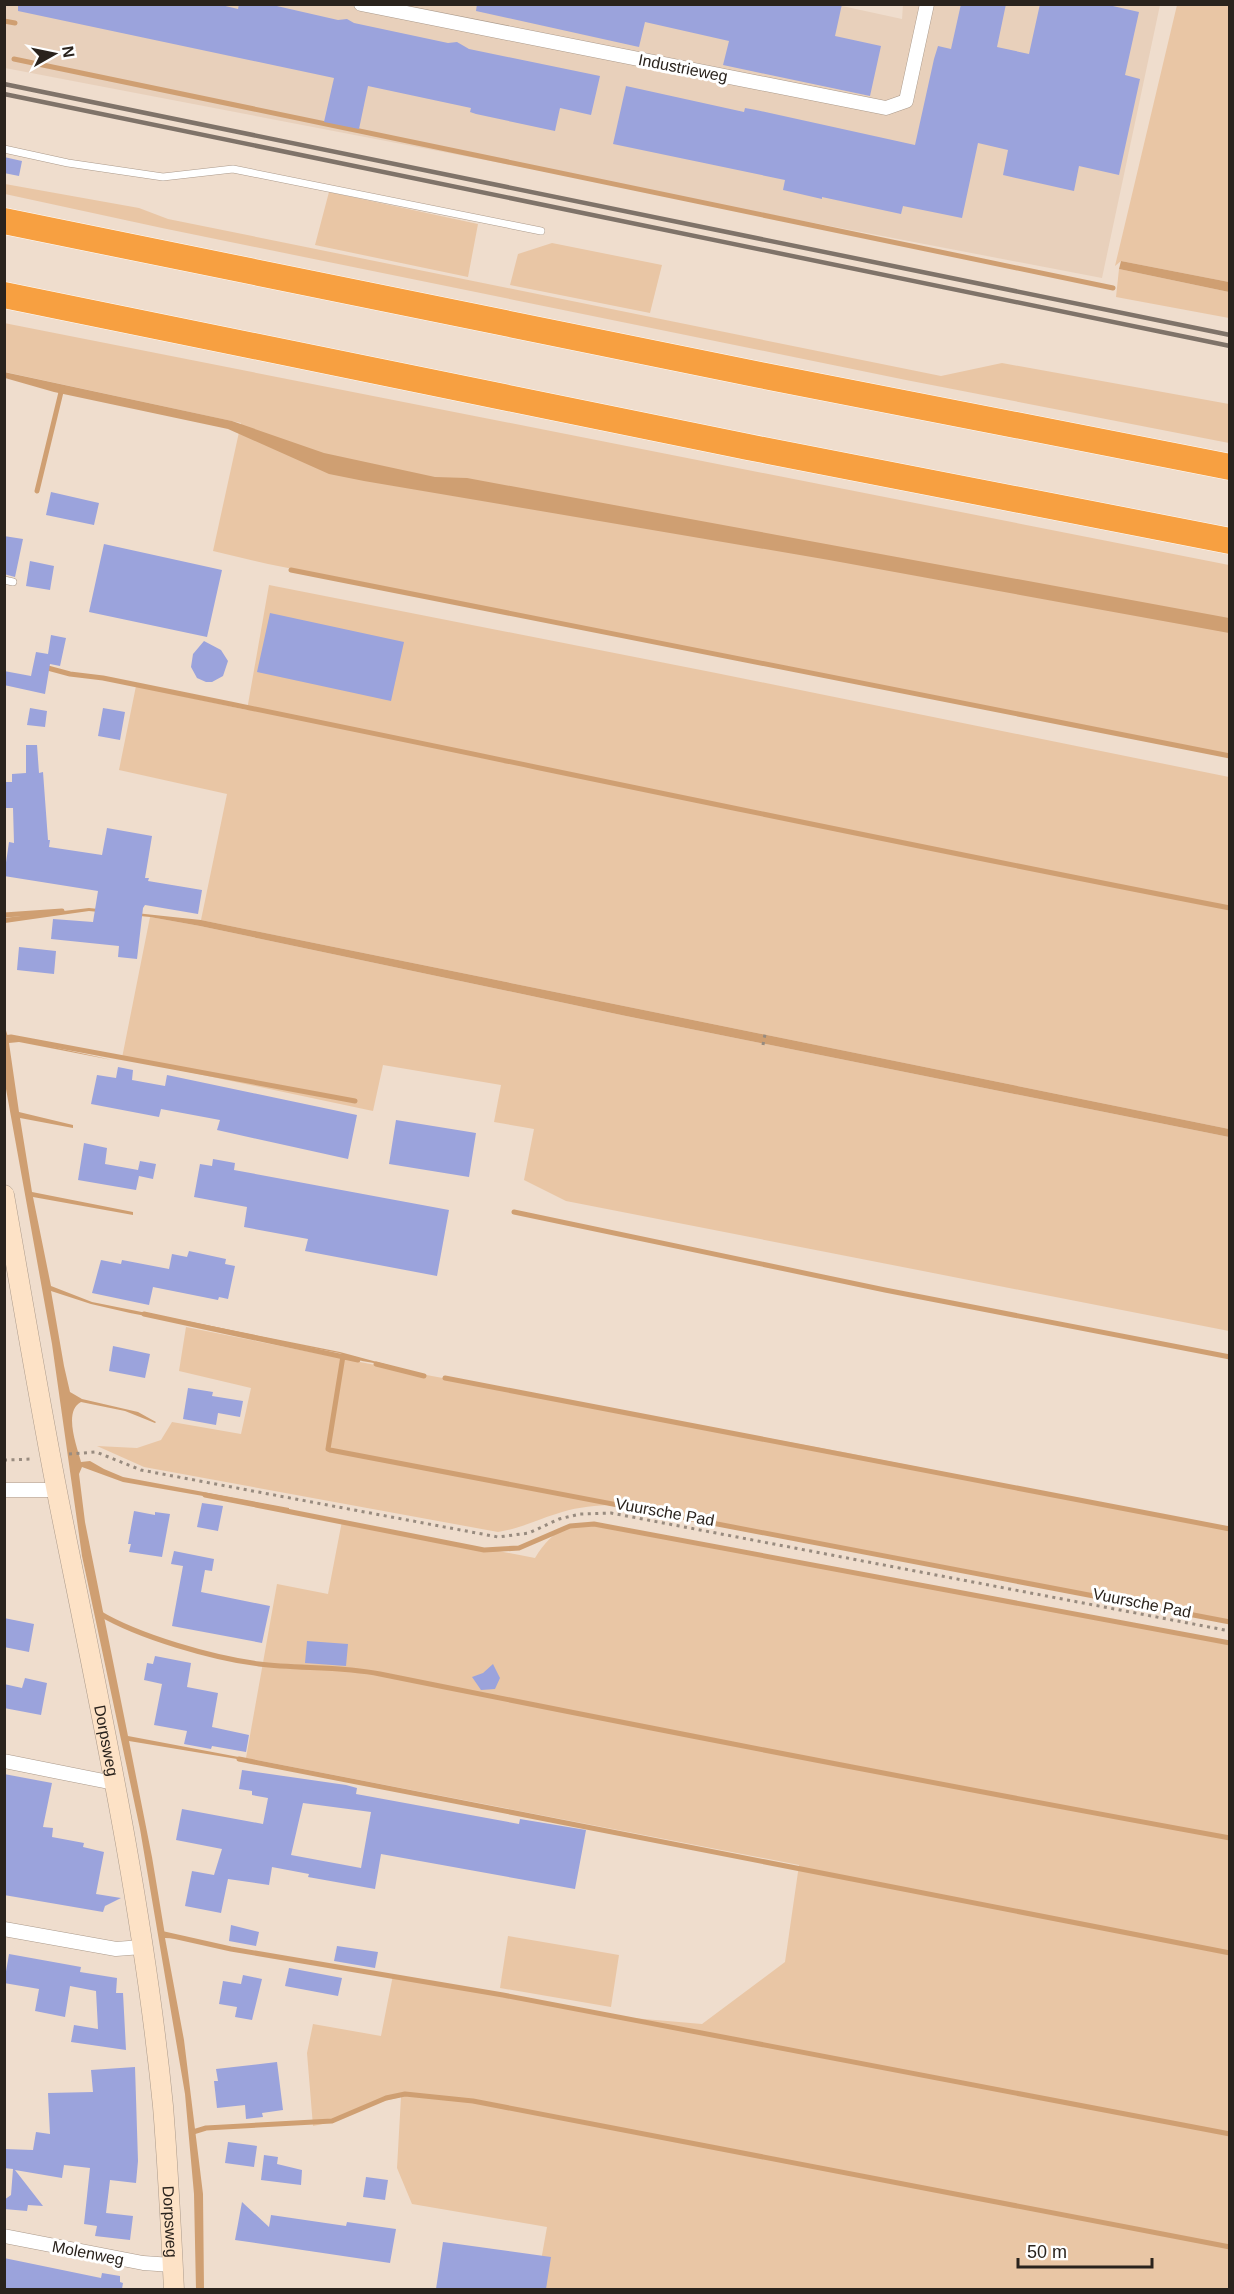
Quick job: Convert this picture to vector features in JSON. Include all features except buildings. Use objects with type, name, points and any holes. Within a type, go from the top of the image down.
[{"type":"highway","points":[[4,221],[760,375],[1230,467]]},
{"type":"highway","points":[[4,295],[724,442],[1230,541]]},
{"type":"street","name":"Industrieweg","points":[[361,4],[886,108],[906,101],[927,4]]},
{"type":"street","name":"Dorpsweg","points":[[4,1195],[57,1456],[56,1490],[114,1783],[142,1947],[162,2104],[171,2211],[174,2289]]},
{"type":"street","points":[[4,1490],[56,1490]]},
{"type":"street","points":[[4,1761],[114,1783]]},
{"type":"street","points":[[4,1929],[116,1948],[142,1947]]},
{"type":"street","name":"Molenweg","points":[[4,2236],[143,2264],[172,2265]]},
{"type":"lane","points":[[4,149],[68,163],[163,177],[233,169],[541,231]]},
{"type":"lane","points":[[4,580],[13,582]]},
{"type":"path","points":[[763,1045],[765,1035]]},
{"type":"path","name":"Vuursche Pad","points":[[4,1460],[96,1452],[141,1470],[498,1537],[529,1533],[559,1519],[580,1514],[611,1514],[1230,1631]]},
{"type":"shaded area","points":[[833,4],[902,19],[903,5],[1160,5],[1102,278],[5,68],[4,5]]},
{"type":"shaded area","points":[[1177,5],[1229,5],[1229,282],[1121,261],[1115,266]]},
{"type":"shaded area","points":[[5,184],[139,208],[168,219],[941,376],[1002,363],[1229,404],[1229,443],[906,380],[162,228],[5,194]]},
{"type":"shaded area","points":[[329,192],[478,224],[468,277],[315,245]]},
{"type":"shaded area","points":[[552,243],[662,265],[650,313],[510,285],[518,254]]},
{"type":"shaded area","points":[[1121,261],[1229,282],[1229,292],[1119,269]]},
{"type":"shaded area","points":[[1119,269],[1229,292],[1229,318],[1116,297]]},
{"type":"shaded area","points":[[4,323],[1229,565],[1229,755],[268,564],[213,551],[241,423],[5,372]]},
{"type":"shaded area","points":[[4,372],[232,421],[324,453],[435,477],[467,478],[1229,618],[1229,633],[829,560],[329,474],[228,429],[54,392],[5,378]]},
{"type":"shaded area","points":[[269,585],[1229,777],[1229,1129],[201,920],[227,794],[119,770],[136,686],[247,710]]},
{"type":"shaded area","points":[[89,908],[201,920],[1229,1129],[1229,1137],[626,1016],[150,917],[89,911],[5,923],[4,918]]},
{"type":"shaded area","points":[[150,917],[626,1016],[1229,1137],[1229,1331],[566,1201],[524,1180],[534,1129],[494,1122],[501,1085],[383,1065],[373,1111],[122,1058]]},
{"type":"shaded area","points":[[4,1024],[8,1037],[112,1060],[19,1042],[9,1043],[19,1112],[73,1125],[73,1128],[20,1118],[32,1192],[133,1212],[133,1215],[33,1197],[51,1286],[92,1302],[340,1352],[392,1366],[362,1361],[339,1353],[130,1313],[51,1291],[70,1392],[82,1399],[138,1412],[156,1422],[125,1411],[81,1402],[73,1413],[72,1421],[74,1439],[81,1462],[90,1461],[123,1477],[289,1508],[289,1511],[123,1482],[82,1467],[79,1474],[85,1522],[128,1736],[244,1758],[243,1760],[129,1741],[165,1935],[187,1937],[187,1939],[165,1938],[184,2040],[203,2194],[204,2289],[196,2289],[194,2194],[185,2094],[140,1829],[82,1556],[52,1344],[6,1089]]},
{"type":"shaded area","points":[[186,1327],[405,1371],[848,1453],[1229,1529],[1229,1621],[607,1505],[568,1510],[520,1527],[498,1532],[144,1467],[97,1446],[137,1448],[161,1440],[172,1422],[241,1434],[251,1388],[179,1371]]},
{"type":"shaded area","points":[[342,1521],[535,1558],[549,1540],[564,1530],[572,1527],[604,1525],[1229,1643],[1229,2289],[536,2289],[547,2227],[412,2204],[397,2168],[401,2097],[364,2106],[313,2126],[307,2053],[313,2024],[381,2036],[393,1975],[609,2016],[702,2024],[785,1962],[799,1865],[246,1758],[277,1584],[328,1594]]},
{"type":"shaded area","points":[[508,1936],[619,1955],[611,2007],[500,1988]]},
{"type":"waterway","points":[[4,21],[15,23]]},
{"type":"waterway","points":[[14,59],[1113,288]]},
{"type":"waterway","points":[[37,491],[62,388]]},
{"type":"waterway","points":[[291,570],[1230,756]]},
{"type":"waterway","points":[[44,667],[1230,908]]},
{"type":"waterway","points":[[4,915],[62,911]]},
{"type":"waterway","points":[[4,1038],[11,1037],[355,1101]]},
{"type":"waterway","points":[[514,1212],[885,1290],[1230,1357]]},
{"type":"waterway","points":[[144,1314],[358,1360]]},
{"type":"waterway","points":[[343,1356],[328,1449],[330,1450],[1230,1622]]},
{"type":"waterway","points":[[376,1364],[424,1376]]},
{"type":"waterway","points":[[445,1378],[1230,1529]]},
{"type":"waterway","points":[[205,1495],[484,1550],[519,1548],[570,1526],[594,1524],[1230,1643]]},
{"type":"waterway","points":[[99,1613],[155,1638],[199,1652],[241,1661],[274,1666],[380,1674],[805,1758],[1230,1838]]},
{"type":"waterway","points":[[239,1759],[1230,1953]]},
{"type":"waterway","points":[[164,1934],[231,1949],[503,1995],[1230,2134]]},
{"type":"waterway","points":[[193,2132],[206,2128],[332,2121],[386,2098],[405,2094],[473,2101],[1230,2247]]},
{"type":"railway","points":[[4,84],[1230,335]]},
{"type":"railway","points":[[4,94],[1230,346]]}]
